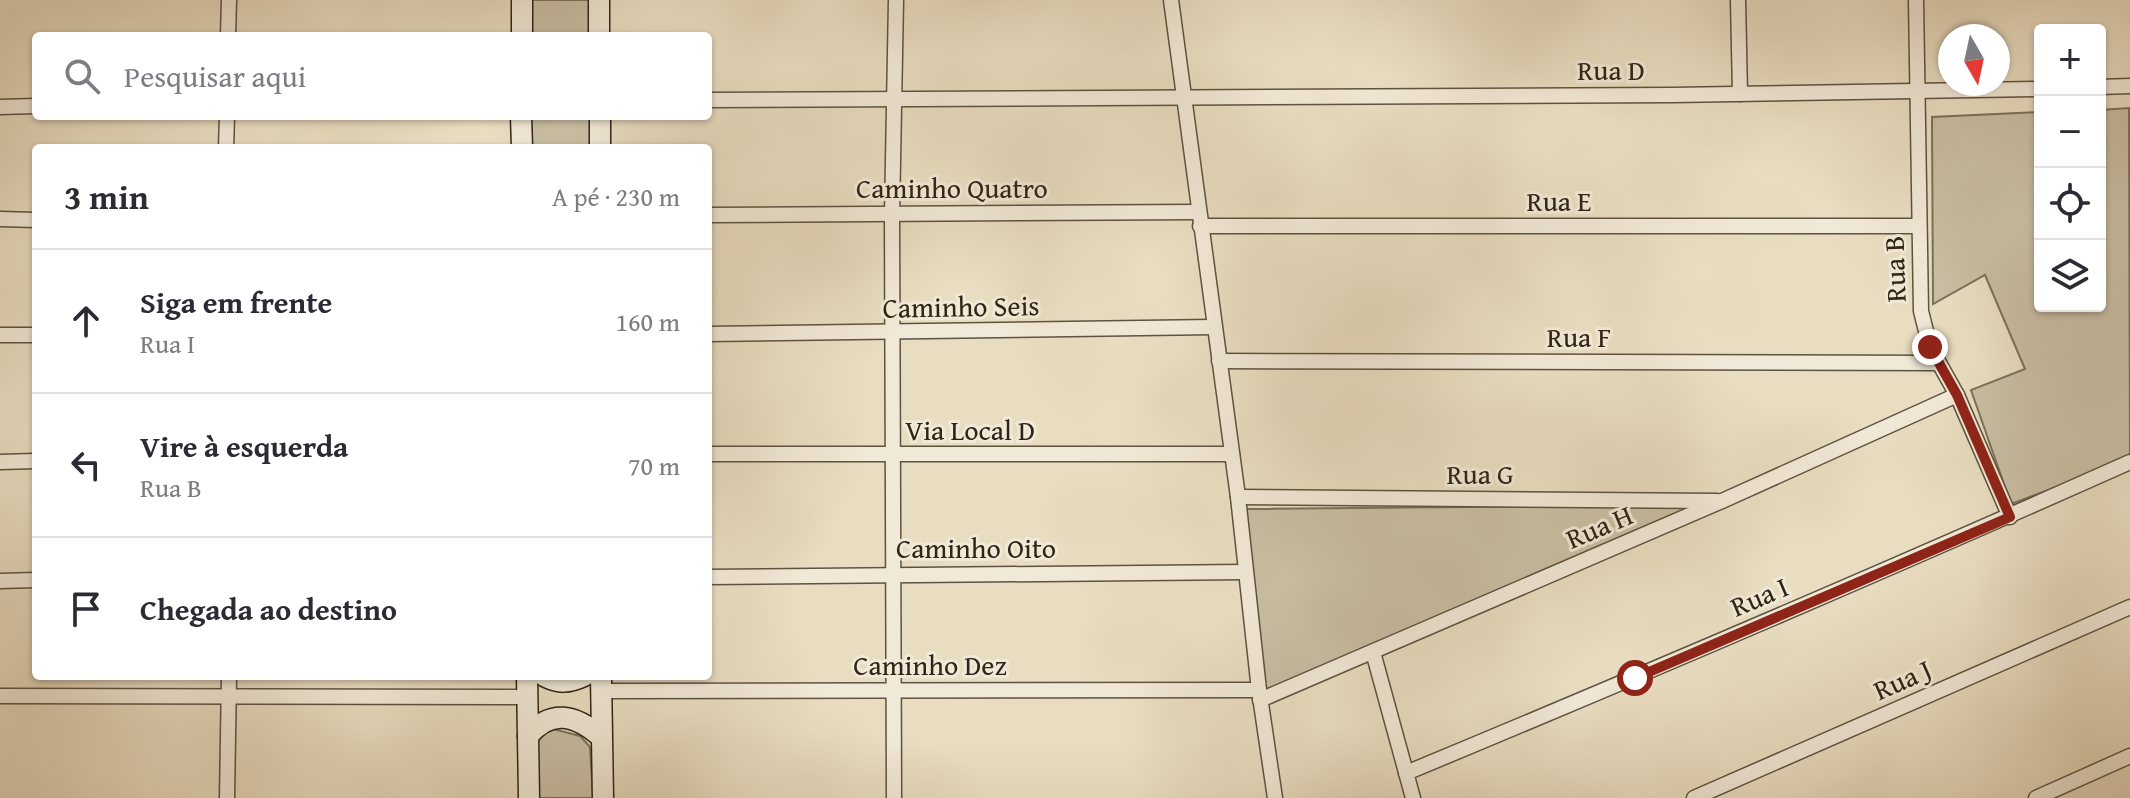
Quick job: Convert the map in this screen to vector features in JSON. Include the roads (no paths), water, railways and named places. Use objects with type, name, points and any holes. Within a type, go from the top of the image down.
[{"type":"street","points":[[228,32],[229,0]]},
{"type":"street","points":[[522,0],[522,32]]},
{"type":"street","points":[[599,0],[599,32]]},
{"type":"street","points":[[894,798],[892,214],[896,0]]},
{"type":"street","points":[[1171,0],[1275,798]]},
{"type":"street","points":[[1738,0],[1740,94]]},
{"type":"street","name":"Rua B","points":[[1916,0],[1921,311],[1930,347],[1957,395],[2010,517]]},
{"type":"street","points":[[2106,87],[2130,86]]},
{"type":"street","name":"Rua D","points":[[712,100],[1917,93],[2034,89]]},
{"type":"street","points":[[0,107],[32,106]]},
{"type":"street","points":[[226,144],[227,120]]},
{"type":"street","points":[[521,120],[522,144]]},
{"type":"street","points":[[600,120],[600,144]]},
{"type":"street","name":"Caminho Quatro","points":[[712,215],[892,214],[1198,219]]},
{"type":"street","points":[[0,219],[32,220]]},
{"type":"street","name":"Rua E","points":[[1198,219],[1918,226]]},
{"type":"street","name":"Caminho Seis","points":[[712,334],[1214,327]]},
{"type":"street","points":[[0,335],[32,335]]},
{"type":"street","name":"Rua F","points":[[1219,361],[1938,363]]},
{"type":"street","name":"Rua H","points":[[1260,695],[1373,652],[1957,395]]},
{"type":"street","name":"Via Local D","points":[[712,454],[1232,454]]},
{"type":"street","points":[[0,462],[32,461]]},
{"type":"street","name":"Rua I","points":[[1406,773],[2010,517],[2130,462]]},
{"type":"street","name":"Rua G","points":[[1238,497],[1722,501]]},
{"type":"street","name":"Caminho Oito","points":[[712,577],[1245,572]]},
{"type":"street","points":[[0,581],[32,580]]},
{"type":"street","name":"Rua J","points":[[1694,798],[2130,607]]},
{"type":"street","points":[[1373,652],[1413,798]]},
{"type":"street","points":[[227,798],[229,680]]},
{"type":"street","points":[[553,680],[575,680]]},
{"type":"street","points":[[601,684],[603,798]]},
{"type":"street","name":"Caminho Dez","points":[[601,684],[1260,695]]},
{"type":"street","points":[[0,696],[527,686],[529,798]]},
{"type":"street","points":[[528,736],[538,724],[563,718],[575,719],[601,737]]},
{"type":"street","points":[[2036,798],[2130,756]]}]
